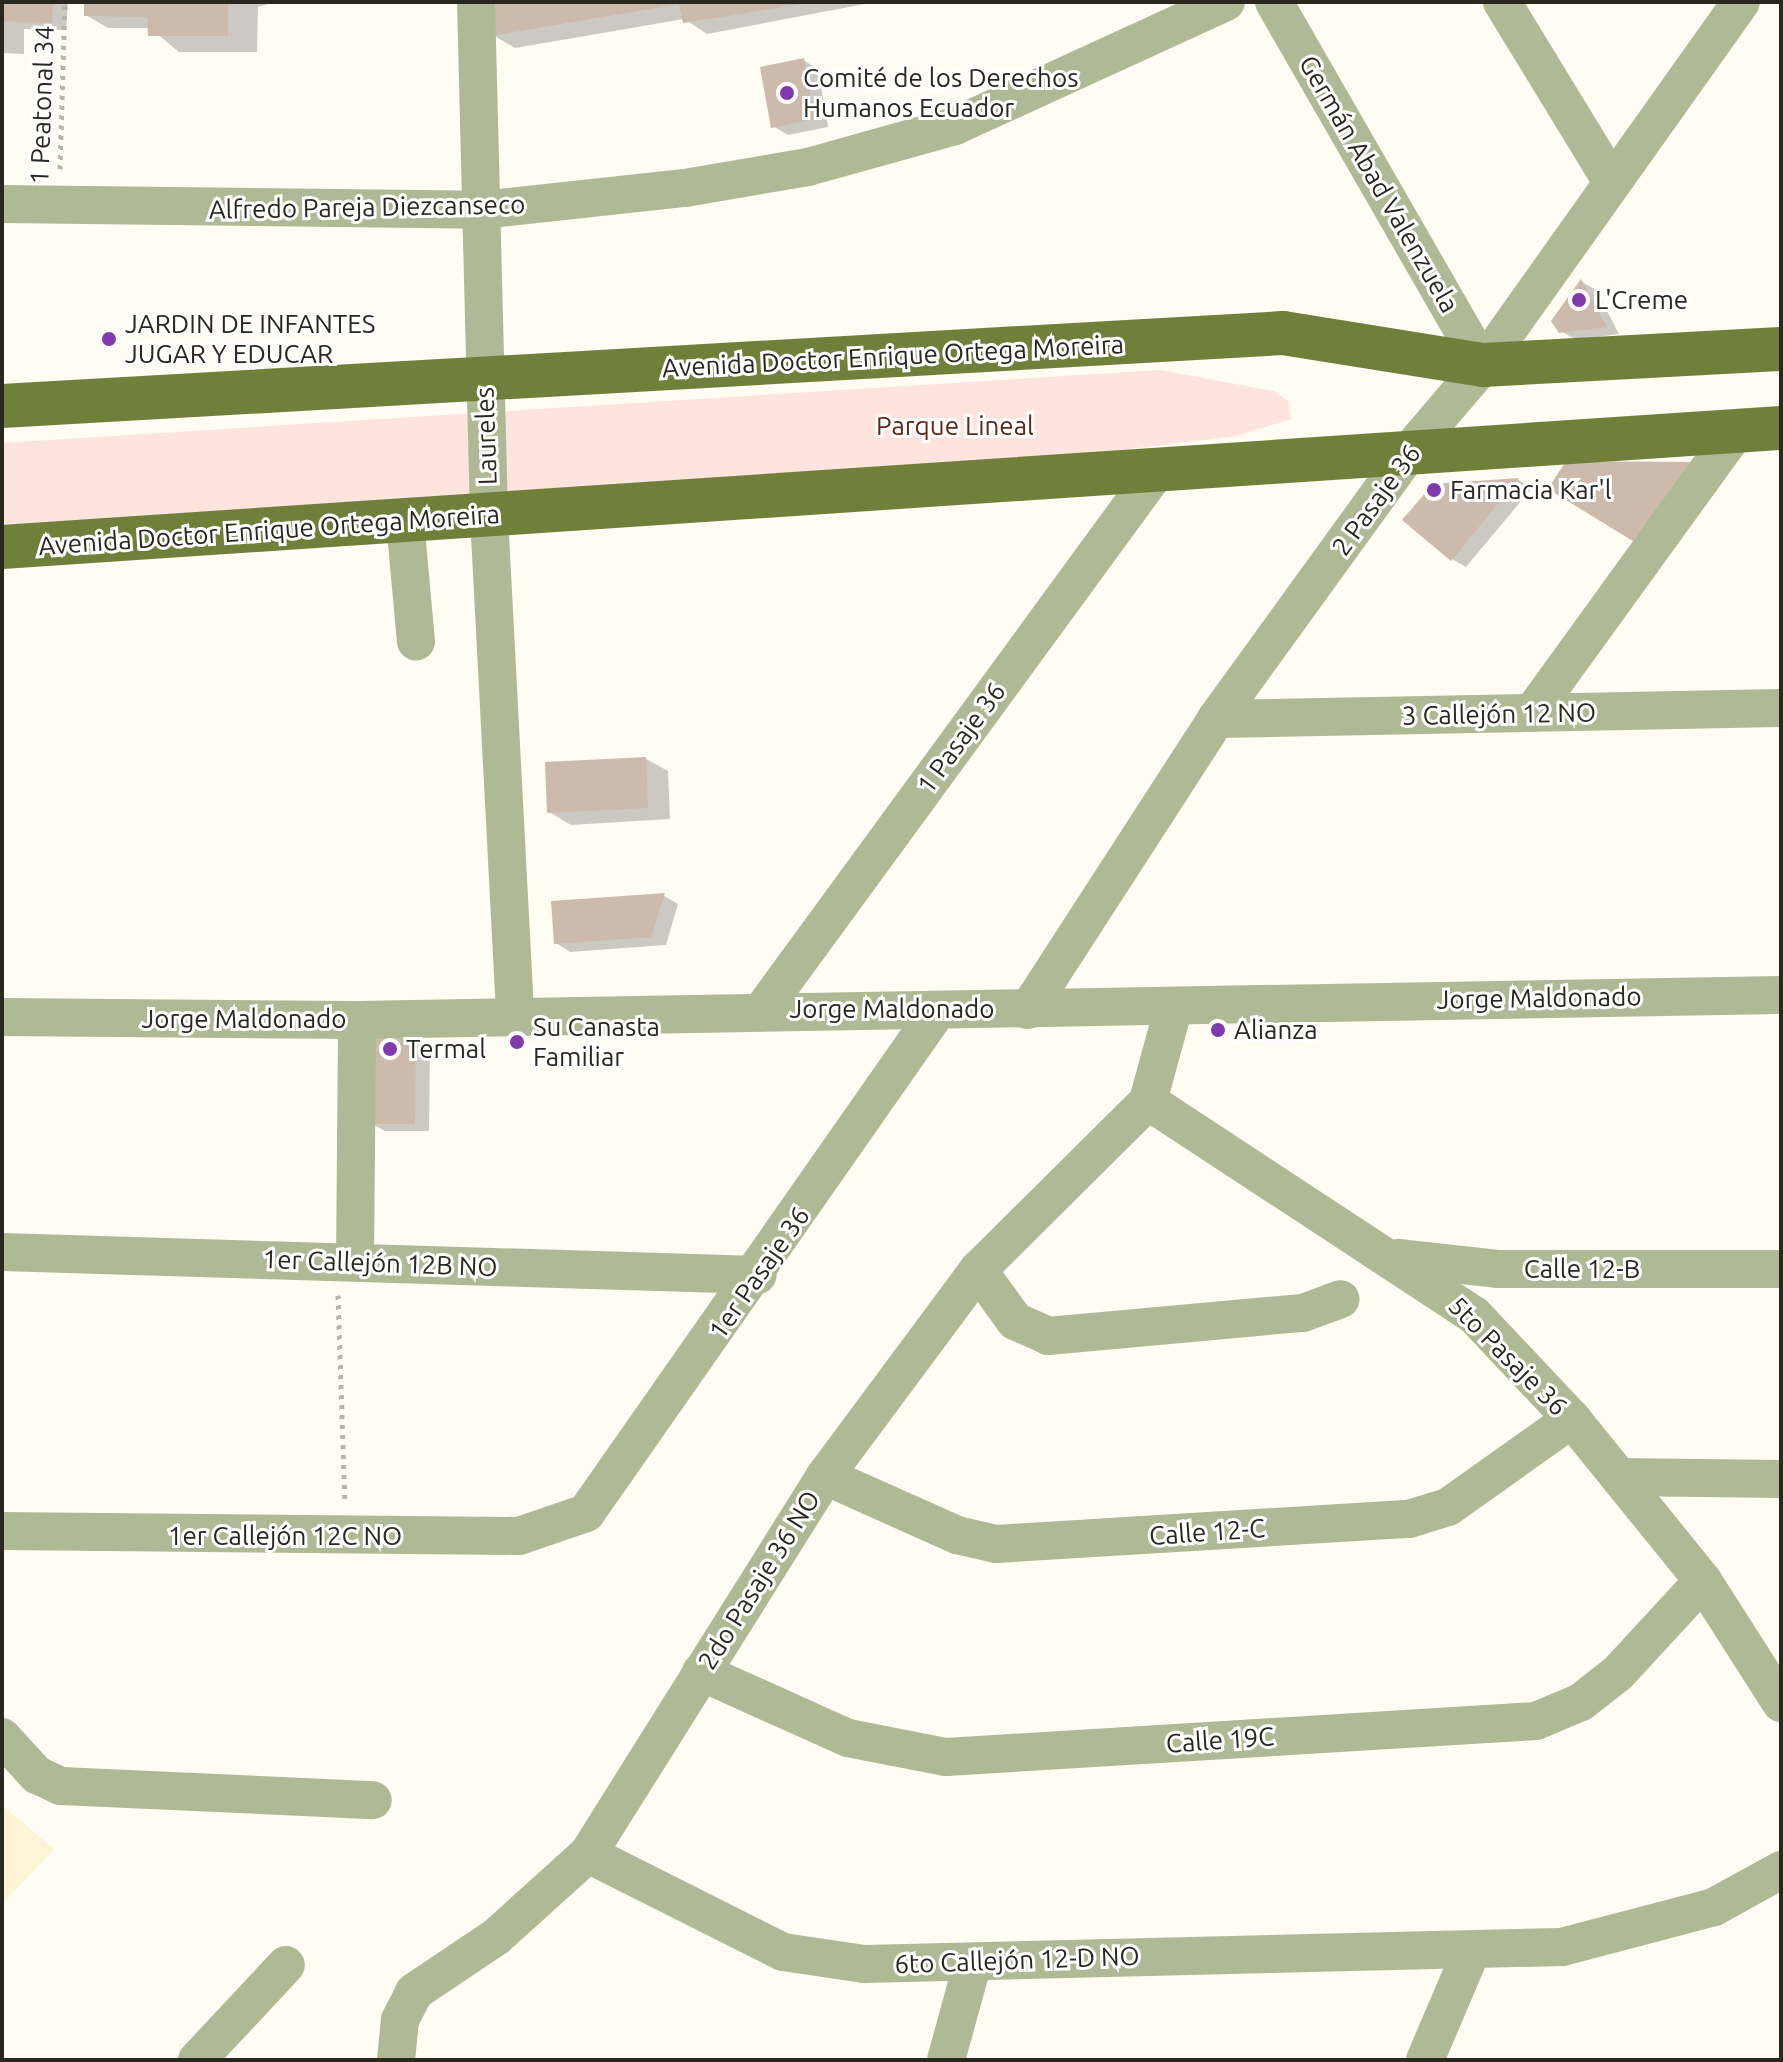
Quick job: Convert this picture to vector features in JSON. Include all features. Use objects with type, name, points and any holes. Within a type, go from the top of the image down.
[{"type":"main road","name":"Avenida Doctor Enrique Ortega Moreira","points":[[2,406],[1283,333],[1483,365],[1781,349]]},
{"type":"main road","name":"Avenida Doctor Enrique Ortega Moreira","points":[[2,547],[489,516],[1412,448],[1781,428]]},
{"type":"street","name":"Laureles","points":[[476,2],[489,516],[515,1014]]},
{"type":"street","name":"Alfredo Pareja Diezcanseco","points":[[2,204],[59,208],[482,210],[685,188],[906,142],[1023,99],[1226,2]]},
{"type":"street","name":"Germán Abad Valenzuela","points":[[1274,2],[1483,365]]},
{"type":"street","points":[[1502,2],[1610,179]]},
{"type":"street","name":"2 Pasaje 36","points":[[1028,1010],[1216,719],[1412,448],[1483,365],[1610,179],[1741,2]]},
{"type":"street","points":[[1532,713],[1737,430]]},
{"type":"street","name":"1 Pasaje 36","points":[[764,1008],[1158,469]]},
{"type":"street","points":[[405,521],[416,642]]},
{"type":"street","name":"3 Callejón 12 NO","points":[[1216,719],[1781,708]]},
{"type":"street","name":"Jorge Maldonado","points":[[2,1017],[357,1020],[764,1008],[1173,1010],[1781,995]]},
{"type":"street","name":"1er Pasaje 36","points":[[566,1524],[604,1496],[938,1010]]},
{"type":"street","points":[[1148,1101],[1173,1010]]},
{"type":"street","points":[[346,1262],[357,1020]]},
{"type":"street","name":"5to Pasaje 36","points":[[1148,1101],[1474,1315],[1572,1419],[1703,1581],[1775,1683]]},
{"type":"street","name":"2do Pasaje 36 NO","points":[[396,2060],[400,2020],[414,1992],[507,1928],[588,1854],[825,1476],[978,1270],[1148,1101]]},
{"type":"street","name":"1er Callejón 12B NO","points":[[2,1252],[758,1275]]},
{"type":"street","name":"Calle 12-B","points":[[1383,1257],[1497,1269],[1781,1269]]},
{"type":"street","points":[[978,1270],[1015,1321],[1048,1336],[1303,1313],[1341,1299]]},
{"type":"street","name":"Calle 12-C","points":[[825,1476],[957,1535],[996,1544],[1409,1519],[1448,1507],[1572,1419]]},
{"type":"street","points":[[1619,1477],[1781,1479]]},
{"type":"street","name":"1er Callejón 12C NO","points":[[2,1531],[347,1538],[519,1536],[566,1524]]},
{"type":"street","name":"Calle 19C","points":[[701,1672],[848,1738],[946,1757],[1536,1721],[1581,1702],[1618,1673],[1703,1581]]},
{"type":"street","points":[[2,1737],[37,1775],[61,1786],[373,1800]]},
{"type":"street","name":"6to Callejón 12-D NO","points":[[588,1854],[783,1952],[864,1964],[1371,1948],[1471,1952]]},
{"type":"street","points":[[1425,2060],[1471,1952],[1562,1947],[1658,1925],[1714,1907],[1781,1870]]},
{"type":"street","points":[[946,2060],[973,1962]]},
{"type":"street","points":[[197,2060],[286,1965]]},
{"type":"path","name":"1 Peatonal 34","points":[[59,208],[65,2]]},
{"type":"path","points":[[346,1262],[347,1538]]},
{"type":"shaded area","points":[[2,1805],[54,1849],[2,1904]]},
{"type":"green space","name":"Parque Lineal","points":[[1160,370],[1274,391],[1288,401],[1291,419],[1236,436],[976,468],[2,525],[2,443]]},
{"type":"building","points":[[2,2],[53,2],[52,23],[2,21]]},
{"type":"building","points":[[84,2],[228,2],[228,36],[148,36],[147,17],[84,16]]},
{"type":"building","points":[[491,2],[808,3],[683,23],[679,4],[491,36]]},
{"type":"building","name":"Comité de los Derechos Humanos Ecuador","points":[[804,58],[815,119],[771,128],[760,67]]},
{"type":"building","name":"L'Creme","points":[[1581,279],[1607,327],[1559,333],[1551,321]]},
{"type":"building","points":[[1566,461],[1693,462],[1641,546],[1548,489]]},
{"type":"building","points":[[1519,478],[1451,561],[1402,520],[1433,484]]},
{"type":"building","points":[[646,757],[648,808],[547,813],[545,762]]},
{"type":"building","points":[[665,893],[651,937],[554,944],[551,901]]},
{"type":"building","points":[[369,1036],[416,1036],[415,1124],[368,1124]]},
{"type":"place","name":"Comité de los Derechos Humanos Ecuador","points":[[787,93]]},
{"type":"place","name":"L'Creme","points":[[1579,300]]},
{"type":"place","name":"JARDIN DE INFANTES JUGAR Y EDUCAR","points":[[109,339]]},
{"type":"place","name":"Farmacia Kar'l","points":[[1434,490]]},
{"type":"place","name":"Alianza","points":[[1218,1030]]},
{"type":"place","name":"Su Canasta Familiar","points":[[517,1042]]},
{"type":"place","name":"Termal","points":[[390,1049]]}]
